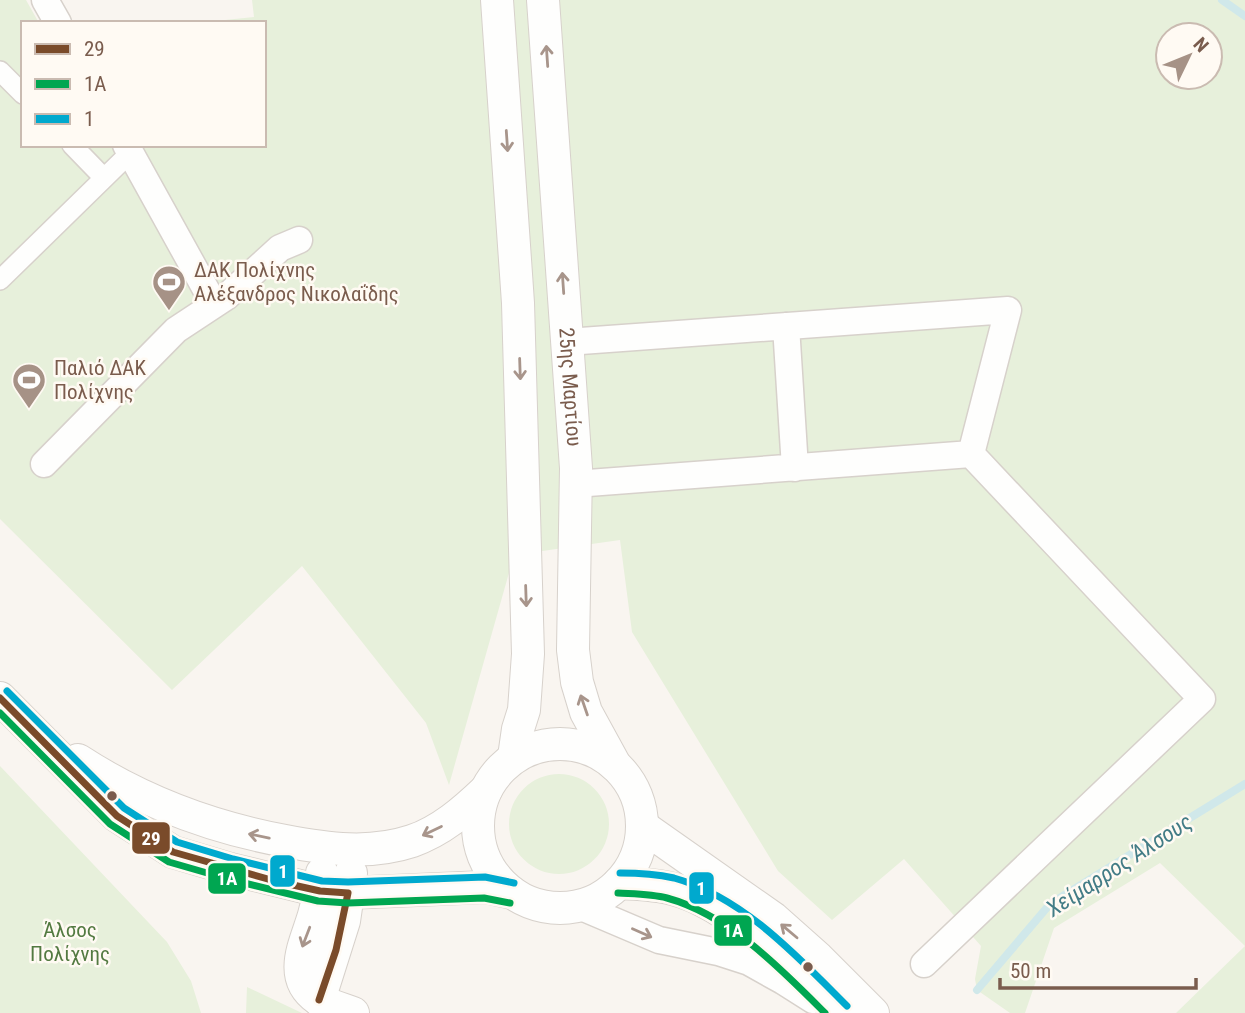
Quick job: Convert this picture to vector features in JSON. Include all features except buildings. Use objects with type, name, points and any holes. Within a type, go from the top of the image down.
[{"type":"street","points":[[45,0],[57,21]]},
{"type":"street","points":[[497,0],[518,303],[528,654],[524,710],[514,757]]},
{"type":"street","name":"25ης Μαρτίου","points":[[543,0],[575,484],[573,650],[577,682],[586,712],[615,765]]},
{"type":"street","points":[[0,71],[21,92]]},
{"type":"street","points":[[74,147],[104,178]]},
{"type":"street","points":[[0,280],[104,178],[128,149],[214,304]]},
{"type":"street","points":[[44,464],[176,330],[233,290],[276,251],[299,240]]},
{"type":"street","points":[[567,342],[1008,310],[971,454]]},
{"type":"street","points":[[786,326],[795,468]]},
{"type":"street","points":[[575,484],[971,454]]},
{"type":"street","points":[[924,964],[1202,699],[971,454]]},
{"type":"street","points":[[0,698],[27,726],[117,816],[173,852],[230,869],[334,892],[485,887],[512,893],[533,904],[556,908],[579,906],[607,894],[632,866],[639,846],[642,826],[639,804],[629,783],[615,765],[593,750],[566,744],[539,746],[514,757],[497,772],[485,790],[464,811],[440,828],[413,841],[384,848],[340,849],[226,829],[186,816],[110,780],[27,726]]},
{"type":"street","points":[[485,790],[478,812],[478,835],[484,857],[495,877],[512,893]]},
{"type":"street","points":[[642,826],[781,924],[873,1013]]},
{"type":"street","points":[[340,849],[334,892],[336,950],[319,1000],[353,1013]]},
{"type":"street","points":[[619,883],[673,888],[693,895],[754,935],[840,1013]]},
{"type":"street","points":[[579,906],[659,940],[719,952],[749,962],[832,1013]]},
{"type":"green space","points":[[0,0],[26,0],[38,21],[21,21],[21,147],[266,147],[266,21],[215,21],[254,17],[252,0],[1245,0],[1245,946],[1160,863],[1054,928],[1025,1013],[1010,1013],[977,990],[975,979],[981,946],[904,859],[832,920],[778,871],[632,632],[620,540],[514,555],[449,785],[426,723],[302,566],[172,690],[0,519]]},
{"type":"green space","name":"Άλσος Πολίχνης","points":[[0,766],[167,942],[191,981],[201,1013],[0,1013]]},
{"type":"green space","points":[[559,774],[578,778],[595,788],[605,805],[609,824],[605,843],[595,860],[578,870],[559,874],[540,870],[523,860],[513,843],[509,824],[513,805],[523,788],[540,778]]},
{"type":"green space","points":[[1245,946],[1245,1013],[1176,1013]]},
{"type":"green space","points":[[247,987],[302,1013],[246,1013]]},
{"type":"waterway","name":"Χείμαρρος Άλσους","points":[[1222,0],[1245,16]]},
{"type":"waterway","name":"Χείμαρρος Άλσους","points":[[977,990],[1050,904],[1245,784]]},
{"type":"transit line","name":"1","points":[[7,691],[124,808],[177,842],[322,881],[485,877],[514,883]]},
{"type":"transit line","name":"29","points":[[0,698],[117,816],[173,852],[275,881],[320,891],[348,893]]},
{"type":"transit line","name":"1Α","points":[[0,713],[110,824],[169,862],[318,901],[348,903],[484,898],[510,903]]},
{"type":"transit line","name":"1","points":[[620,873],[674,878],[723,899],[789,949],[847,1006]]},
{"type":"transit line","name":"29","points":[[319,1000],[336,950],[348,893]]},
{"type":"transit line","name":"1Α","points":[[618,893],[667,898],[712,917],[753,945],[825,1013]]},
{"type":"place","name":"ΔΑΚ Πολίχνης Αλέξανδρος Νικολαΐδης","points":[[169,312]]},
{"type":"place","name":"Παλιό ΔΑΚ Πολίχνης","points":[[29,410]]}]
